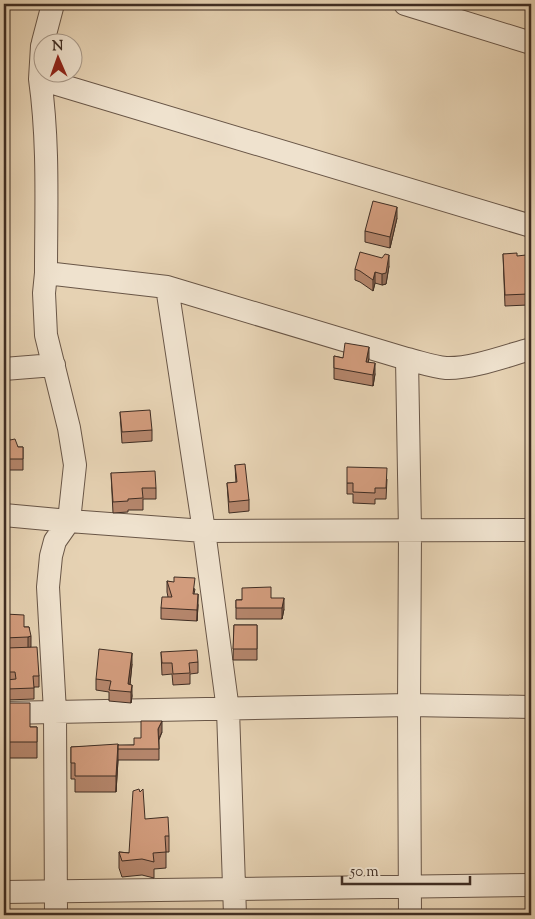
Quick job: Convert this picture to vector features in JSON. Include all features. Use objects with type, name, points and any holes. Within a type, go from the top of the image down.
[{"type":"street","points":[[46,32],[53,4]]},
{"type":"street","points":[[405,4],[531,43]]},
{"type":"street","points":[[40,82],[45,147],[46,273],[44,293],[46,335],[69,428],[75,465],[69,521],[55,541],[51,556],[48,587],[55,712],[56,915]]},
{"type":"street","points":[[53,82],[531,226]]},
{"type":"street","points":[[46,273],[168,287],[407,360],[444,368],[458,368],[531,349]]},
{"type":"street","points":[[168,287],[228,710],[235,915]]},
{"type":"street","points":[[407,360],[410,531],[410,915]]},
{"type":"street","points":[[4,369],[54,365]]},
{"type":"street","points":[[4,515],[204,531],[531,530]]},
{"type":"street","points":[[4,713],[409,706],[531,707]]},
{"type":"street","points":[[4,892],[531,885]]},
{"type":"building","points":[[373,201],[397,207],[390,237],[365,231]]},
{"type":"building","points":[[360,252],[382,258],[385,254],[389,255],[386,273],[375,272],[373,280],[355,269]]},
{"type":"building","points":[[517,253],[517,256],[526,255],[528,294],[505,295],[503,254]]},
{"type":"building","points":[[345,343],[369,347],[366,362],[375,363],[373,375],[334,368],[334,356],[343,358]]},
{"type":"building","points":[[150,410],[152,430],[122,432],[120,412]]},
{"type":"building","points":[[4,436],[9,436],[10,440],[15,439],[18,447],[23,447],[23,459],[4,459]]},
{"type":"building","points":[[245,464],[249,500],[229,502],[227,483],[237,482],[235,465]]},
{"type":"building","points":[[347,467],[387,468],[386,488],[375,488],[375,493],[353,492],[353,483],[347,483]]},
{"type":"building","points":[[155,471],[156,488],[142,488],[143,498],[113,502],[111,473]]},
{"type":"building","points":[[174,577],[195,578],[193,594],[198,594],[197,610],[161,608],[162,597],[172,597],[167,581],[174,582]]},
{"type":"building","points":[[271,587],[271,598],[284,598],[282,608],[236,608],[236,600],[242,600],[242,588]]},
{"type":"building","points":[[5,614],[24,615],[24,627],[29,627],[31,636],[4,638]]},
{"type":"building","points":[[234,625],[257,625],[257,649],[233,649]]},
{"type":"building","points":[[37,647],[39,676],[33,676],[34,688],[7,689],[6,680],[16,679],[15,672],[4,672],[4,657],[7,656],[6,648]]},
{"type":"building","points":[[99,649],[132,653],[128,684],[132,685],[131,692],[109,690],[111,681],[96,679]]},
{"type":"building","points":[[197,650],[198,662],[189,663],[190,673],[173,674],[172,663],[162,663],[161,652]]},
{"type":"building","points":[[4,703],[30,703],[30,727],[37,727],[37,742],[4,742]]},
{"type":"building","points":[[141,721],[162,721],[158,729],[159,749],[118,749],[118,745],[134,745],[134,738],[141,738]]},
{"type":"building","points":[[118,744],[116,776],[75,776],[75,763],[71,763],[71,747]]},
{"type":"building","points":[[139,789],[140,792],[143,789],[145,819],[168,817],[169,836],[165,836],[166,852],[153,853],[154,862],[142,859],[122,861],[119,852],[129,853],[133,791]]}]
